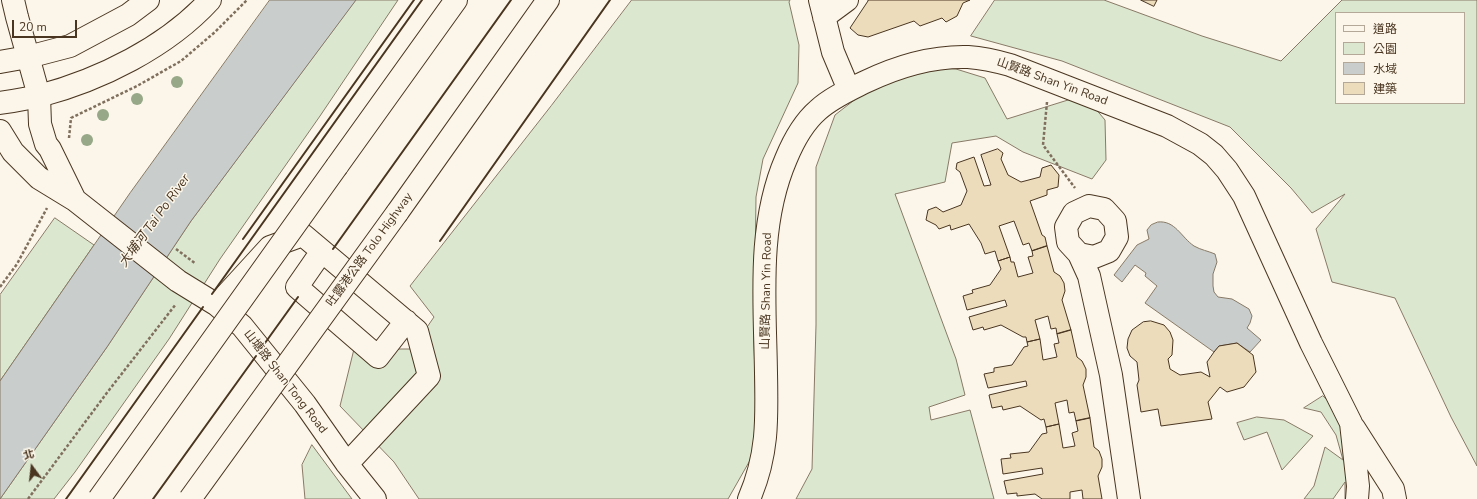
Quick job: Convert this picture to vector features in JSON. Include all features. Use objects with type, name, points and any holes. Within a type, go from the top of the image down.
[{"type":"main road","name":"山塘路 Shan Tong Road","points":[[13,0],[39,96],[40,124],[46,144],[50,149],[74,200]]},
{"type":"main road","points":[[0,62],[28,57],[70,46],[128,15],[148,0]]},
{"type":"main road","points":[[0,103],[39,96],[83,81],[135,58],[164,40],[186,23],[210,0]]},
{"type":"main road","points":[[99,499],[456,0]]},
{"type":"main road","name":"吐露港公路 Tolo Highway","points":[[190,499],[397,213],[548,0]]},
{"type":"main road","points":[[847,0],[822,9],[833,52],[849,90]]},
{"type":"main road","name":"山賢路 Shan Yin Road","points":[[748,499],[756,481],[765,443],[767,423],[765,260],[768,227],[775,189],[791,147],[803,128],[817,111],[849,90],[889,72],[927,61],[950,57],[988,59],[1010,64],[1167,126],[1200,144],[1214,155],[1227,170],[1244,196],[1311,343],[1351,423]]},
{"type":"main road","name":"山塘路 Shan Tong Road","points":[[0,131],[13,152],[39,178],[74,200],[179,291],[217,305],[242,326],[305,404],[347,464],[375,499]]},
{"type":"main road","points":[[1079,254],[1094,257],[1109,251],[1117,237],[1115,221],[1104,209],[1089,206],[1074,213],[1066,227],[1068,242],[1079,254],[1089,276],[1111,375],[1129,499]]},
{"type":"main road","points":[[217,305],[270,247],[303,235],[417,331],[429,376],[347,464]]},
{"type":"main road","points":[[322,251],[297,287],[378,357],[406,321]]},
{"type":"main road","points":[[1351,423],[1358,486],[1357,499]]},
{"type":"main road","points":[[1351,423],[1393,489],[1395,499]]},
{"type":"path","points":[[1050,80],[1043,145],[1089,206]]},
{"type":"path","points":[[0,287],[17,264],[49,204]]},
{"type":"path","points":[[28,499],[106,394],[179,291]]},
{"type":"green space","points":[[356,0],[398,0],[320,116],[220,259],[169,339],[75,472],[54,499],[0,499],[107,347],[191,221]]},
{"type":"green space","points":[[632,0],[790,0],[789,2],[799,45],[798,83],[763,159],[756,197],[754,342],[757,448],[728,499],[419,499],[394,462],[340,406],[354,349],[412,349],[434,317],[410,286]]},
{"type":"green space","points":[[995,0],[1104,0],[1202,36],[1281,61],[1342,0],[1477,0],[1477,466],[1451,417],[1395,298],[1332,282],[1316,229],[1345,194],[1312,213],[1291,188],[1230,127],[1062,61],[971,36]]},
{"type":"green space","points":[[918,67],[956,69],[985,78],[1007,119],[1084,95],[1105,120],[1106,160],[1092,179],[1023,152],[996,136],[952,143],[945,182],[895,194],[956,359],[965,395],[929,407],[931,420],[970,410],[994,499],[796,499],[812,469],[816,325],[816,167],[835,115],[880,80]]},
{"type":"green space","points":[[55,218],[94,245],[0,381],[0,295]]},
{"type":"green space","points":[[1323,396],[1335,407],[1360,499],[1345,499],[1345,482],[1333,499],[1304,499],[1314,486],[1325,447],[1343,460],[1336,435],[1321,412],[1304,408]]},
{"type":"green space","points":[[1257,417],[1284,420],[1313,436],[1282,470],[1267,432],[1244,440],[1237,423]]},
{"type":"green space","points":[[312,445],[352,499],[305,499],[302,465]]},
{"type":"water","name":"大埔河 Tai Po River","points":[[270,0],[356,0],[191,221],[107,347],[0,499],[0,381],[130,193]]},
{"type":"water","points":[[1158,222],[1164,222],[1173,226],[1194,246],[1215,254],[1217,262],[1213,274],[1214,292],[1218,297],[1232,299],[1249,309],[1252,316],[1247,328],[1261,340],[1250,352],[1237,343],[1219,346],[1214,352],[1145,303],[1157,286],[1145,276],[1146,273],[1135,265],[1122,282],[1114,275],[1137,245],[1149,239],[1147,230],[1151,225]]},
{"type":"building","points":[[868,0],[970,0],[963,3],[957,16],[946,22],[942,18],[920,26],[914,21],[868,37],[858,35],[850,28]]},
{"type":"building","points":[[1141,0],[1157,0],[1154,6]]},
{"type":"building","points":[[998,149],[1003,153],[1001,159],[1008,175],[1021,182],[1040,177],[1042,168],[1051,165],[1059,175],[1058,187],[1047,190],[1047,195],[1030,201],[1042,235],[1045,237],[1047,246],[1032,251],[1029,243],[1023,245],[1014,221],[999,226],[1010,257],[998,261],[995,251],[985,254],[981,243],[969,224],[951,230],[950,225],[939,229],[936,225],[926,220],[928,210],[936,207],[943,212],[961,205],[967,191],[960,172],[956,169],[957,163],[974,157],[984,186],[991,185],[981,155]]},
{"type":"building","points":[[1047,246],[1054,272],[1060,276],[1064,283],[1065,291],[1062,300],[1071,330],[1057,334],[1056,328],[1051,329],[1048,316],[1035,320],[1040,339],[1027,342],[1026,337],[1023,337],[1001,325],[984,330],[983,327],[973,330],[969,317],[1007,306],[1005,300],[967,310],[963,296],[973,293],[972,290],[990,285],[1001,269],[998,261],[1010,257],[1011,262],[1014,262],[1018,277],[1033,273],[1028,257],[1033,256],[1032,251]]},
{"type":"building","points":[[1151,321],[1164,325],[1170,332],[1173,340],[1172,355],[1168,359],[1170,369],[1180,375],[1201,372],[1210,377],[1207,362],[1214,352],[1219,346],[1237,343],[1253,355],[1256,372],[1244,387],[1227,392],[1220,387],[1208,402],[1212,419],[1161,426],[1158,409],[1141,412],[1137,385],[1139,380],[1137,362],[1130,356],[1127,348],[1128,339],[1132,330],[1143,322]]},
{"type":"building","points":[[1071,330],[1077,357],[1082,361],[1086,369],[1086,377],[1083,385],[1090,418],[1076,421],[1074,412],[1069,413],[1067,400],[1055,403],[1059,424],[1046,427],[1044,419],[1041,420],[1020,406],[1003,410],[1002,406],[992,408],[989,395],[1027,386],[1026,381],[988,388],[984,374],[994,372],[994,368],[1012,365],[1024,347],[1028,346],[1027,342],[1040,339],[1043,360],[1057,357],[1054,344],[1059,343],[1057,334]]},
{"type":"building","points":[[1090,418],[1094,447],[1099,451],[1102,459],[1102,467],[1098,476],[1102,499],[1083,499],[1082,490],[1070,492],[1070,499],[1042,499],[1035,494],[1017,496],[1017,493],[1007,494],[1004,481],[1043,474],[1042,468],[1003,474],[1001,459],[1011,458],[1010,454],[1029,452],[1042,434],[1047,433],[1046,427],[1059,424],[1063,448],[1075,446],[1072,433],[1078,431],[1076,421]]},
{"type":"wall","points":[[243,239],[414,0]]},
{"type":"wall","points":[[212,294],[422,0]]},
{"type":"wall","points":[[333,249],[511,0]]},
{"type":"wall","points":[[440,241],[610,0]]},
{"type":"wall","points":[[265,343],[298,297]]},
{"type":"wall","points":[[66,499],[203,307]]},
{"type":"wall","points":[[153,499],[256,356]]}]
